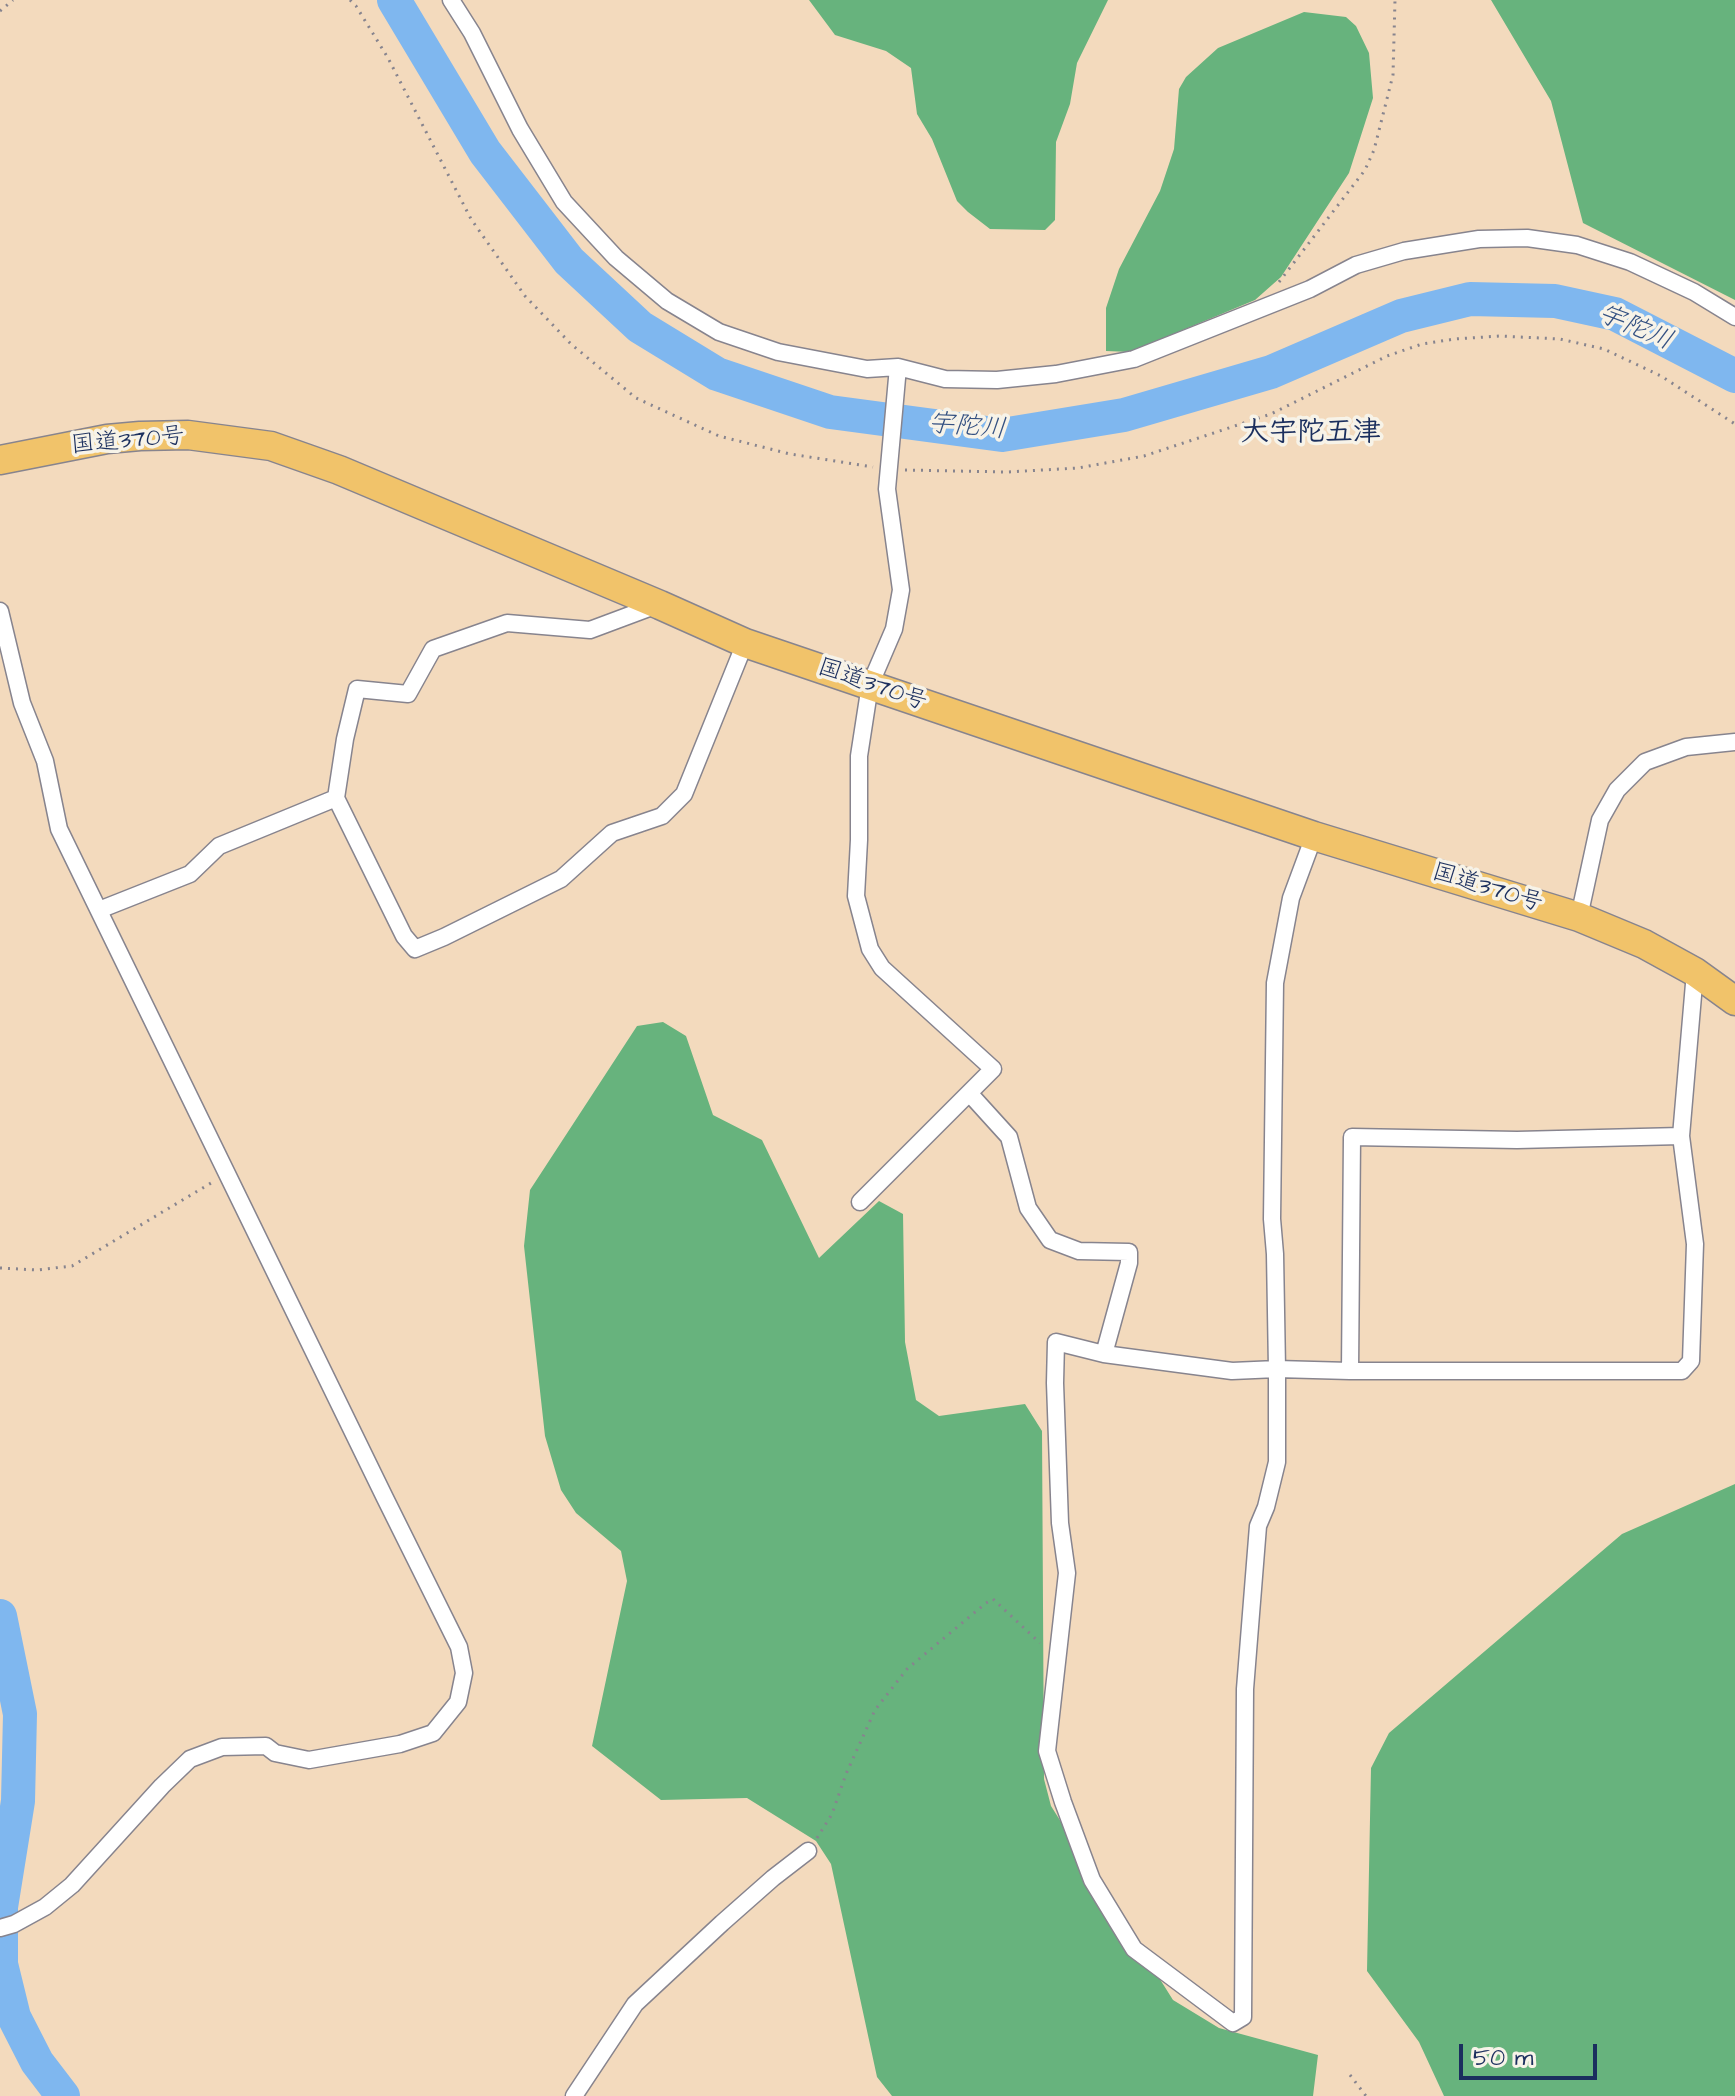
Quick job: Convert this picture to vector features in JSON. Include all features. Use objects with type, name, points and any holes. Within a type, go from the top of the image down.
[{"type":"highway","name":"国道370号","points":[[0,460],[107,439],[140,436],[188,435],[271,446],[339,470],[745,643],[1314,836],[1579,917],[1644,944],[1695,972],[1735,1001]]},
{"type":"street","points":[[451,0],[472,33],[520,129],[564,202],[616,258],[667,301],[719,332],[778,352],[867,369],[945,379],[997,380],[1056,374],[1134,359],[1310,289],[1356,265],[1404,251],[1479,239],[1527,238],[1577,245],[1630,262],[1694,292],[1735,317]]},
{"type":"street","points":[[860,1202],[993,1069],[882,968],[870,949],[856,896],[859,756],[870,685],[894,629],[901,590],[887,489],[897,371]]},
{"type":"street","points":[[660,605],[590,630],[507,623],[433,649],[408,694],[357,689],[336,798],[404,936],[415,949],[561,879],[612,833],[662,816],[684,794],[745,643]]},
{"type":"street","points":[[0,611],[22,703],[45,761],[59,829],[459,1647],[464,1673],[458,1702],[433,1733],[400,1744],[309,1760],[275,1753],[266,1746],[222,1747],[190,1759],[72,1885],[45,1907],[7,1926]]},
{"type":"street","points":[[1579,917],[1600,820],[1617,790],[1645,762],[1686,747],[1735,742]]},
{"type":"street","points":[[99,910],[190,874],[219,846],[336,798]]},
{"type":"street","points":[[1314,836],[1291,898],[1275,983],[1272,1219],[1275,1254],[1277,1369],[1277,1462],[1258,1526],[1245,1689],[1243,2017],[1233,2023],[1134,1949],[1092,1880],[1047,1751],[1067,1573],[1060,1523],[1056,1342],[1104,1354],[1232,1371],[1277,1369],[1682,1371],[1691,1361],[1695,1244],[1681,1136],[1695,972]]},
{"type":"street","points":[[970,1094],[1009,1137],[1028,1208],[1050,1240],[1079,1251],[1129,1252],[1129,1263],[1104,1354]]},
{"type":"street","points":[[1350,1371],[1352,1137],[1517,1140],[1681,1136]]},
{"type":"street","points":[[574,2096],[635,2004],[732,1914],[808,1851]]},
{"type":"path","points":[[0,11],[13,0]]},
{"type":"path","points":[[350,0],[388,58],[471,219],[525,296],[571,344],[636,398],[719,436],[790,454],[888,467],[1007,472],[1078,468],[1144,456],[1208,437],[1271,414],[1349,374],[1422,344],[1500,336],[1560,339],[1604,349],[1661,376],[1735,424]]},
{"type":"path","points":[[1258,310],[1365,170],[1380,134],[1393,75],[1395,0]]},
{"type":"path","points":[[0,1268],[37,1270],[72,1266],[228,1173]]},
{"type":"path","points":[[808,1851],[832,1814],[875,1710],[907,1669],[986,1603],[993,1599],[1058,1659]]},
{"type":"path","points":[[1350,2075],[1366,2096]]},
{"type":"green space","points":[[809,0],[1108,0],[1077,63],[1070,104],[1056,142],[1055,220],[1045,230],[990,229],[968,212],[957,201],[932,139],[917,114],[911,68],[886,51],[835,35]]},
{"type":"green space","points":[[1491,0],[1735,0],[1735,300],[1583,223],[1551,101]]},
{"type":"green space","points":[[1304,12],[1346,17],[1356,26],[1369,53],[1373,98],[1349,173],[1281,277],[1255,300],[1130,352],[1106,351],[1106,308],[1119,269],[1160,191],[1174,149],[1179,89],[1186,77],[1218,48]]},
{"type":"green space","points":[[663,1022],[686,1036],[713,1115],[762,1140],[819,1258],[879,1201],[903,1214],[905,1342],[916,1400],[939,1416],[1025,1404],[1042,1431],[1044,1779],[1051,1806],[1173,2000],[1219,2028],[1318,2055],[1313,2096],[892,2096],[877,2077],[831,1864],[816,1841],[747,1798],[661,1800],[592,1746],[627,1581],[621,1551],[576,1513],[561,1490],[545,1436],[524,1246],[530,1190],[637,1026]]},
{"type":"green space","points":[[1735,1484],[1735,2096],[1444,2096],[1419,2042],[1367,1971],[1371,1768],[1389,1733],[1622,1534]]},
{"type":"waterway","name":"宇陀川","points":[[394,0],[485,152],[569,261],[640,327],[717,374],[830,412],[1002,435],[1124,415],[1271,372],[1401,316],[1470,299],[1555,301],[1615,314],[1735,376]]},
{"type":"waterway","points":[[0,1616],[20,1714],[18,1801],[1,1907],[1,1964],[14,2017],[37,2062],[63,2096]]},
{"type":"district","name":"大宇陀五津","points":[[1311,434]]}]
